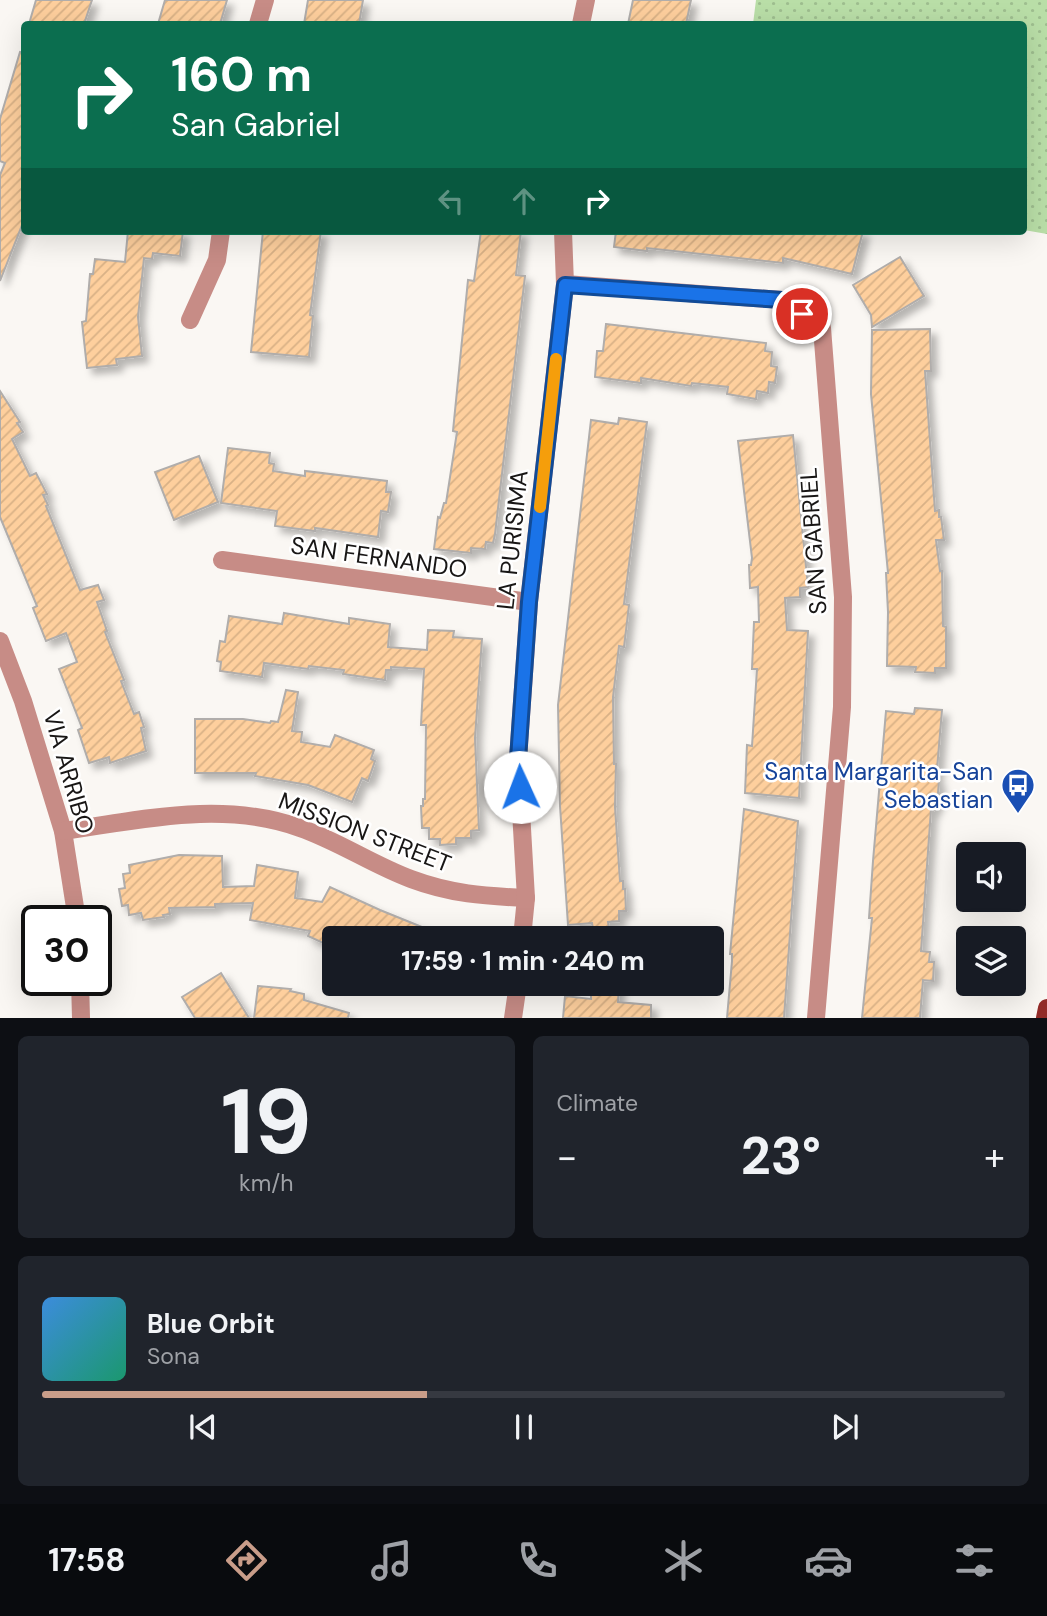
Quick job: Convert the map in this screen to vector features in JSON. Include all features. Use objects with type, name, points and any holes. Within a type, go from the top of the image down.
[{"type":"main road","points":[[1045,1017],[1047,1008]]},
{"type":"street","points":[[259,21],[265,0]]},
{"type":"street","points":[[582,21],[586,0]]},
{"type":"street","points":[[190,320],[217,260],[220,235]]},
{"type":"street","name":"LA PURISIMA","points":[[523,926],[526,898],[518,759],[529,602],[565,285],[563,235]]},
{"type":"street","name":"SAN GABRIEL","points":[[565,285],[782,300],[822,328],[843,597],[842,707],[816,1017]]},
{"type":"street","name":"SAN FERNANDO","points":[[222,560],[529,602]]},
{"type":"street","name":"VIA ARRIBO","points":[[0,641],[23,701],[63,831],[75,905]]},
{"type":"street","name":"MISSION STREET","points":[[63,831],[212,812],[254,817],[299,828],[411,879],[464,895],[526,898]]},
{"type":"street","points":[[80,996],[81,1017]]},
{"type":"street","points":[[513,1017],[516,996]]},
{"type":"green space","points":[[756,0],[1047,0],[1047,234],[1027,231],[1027,21],[753,21]]},
{"type":"building","points":[[36,0],[92,0],[85,21],[30,21]]},
{"type":"building","points":[[165,0],[227,0],[221,21],[159,21]]},
{"type":"building","points":[[308,0],[363,0],[360,21],[304,21]]},
{"type":"building","points":[[633,0],[691,0],[687,21],[629,21]]},
{"type":"building","points":[[21,52],[21,228],[0,281],[0,175],[5,163],[0,161],[0,119]]},
{"type":"building","points":[[128,235],[183,235],[180,256],[153,253],[152,259],[144,258],[138,317],[142,356],[116,359],[117,365],[87,368],[82,322],[86,321],[90,274],[93,274],[95,259],[125,262]]},
{"type":"building","points":[[263,235],[320,235],[310,315],[313,316],[309,357],[251,352]]},
{"type":"building","points":[[480,235],[521,235],[516,275],[525,276],[495,534],[493,543],[486,542],[485,549],[471,548],[471,553],[434,549],[438,517],[440,518],[446,503],[457,432],[453,431],[468,280],[474,281]]},
{"type":"building","points":[[616,235],[862,235],[852,274],[783,258],[783,263],[647,248],[647,251],[614,247]]},
{"type":"building","points":[[900,257],[924,296],[872,327],[871,315],[853,285]]},
{"type":"building","points":[[606,324],[766,343],[765,351],[772,352],[771,366],[777,367],[775,383],[769,382],[768,393],[757,391],[756,399],[727,394],[728,387],[692,383],[691,386],[641,378],[641,383],[595,377],[597,351],[603,351]]},
{"type":"building","points":[[930,329],[931,371],[925,371],[935,511],[939,510],[944,540],[936,540],[942,571],[943,626],[946,627],[946,668],[935,668],[935,673],[915,672],[916,667],[887,666],[888,573],[871,394],[872,330]]},
{"type":"building","points":[[0,391],[20,422],[17,423],[23,432],[12,439],[30,476],[36,473],[47,494],[43,495],[48,505],[46,506],[80,590],[98,585],[104,600],[97,602],[107,631],[105,632],[134,714],[139,712],[144,727],[141,728],[146,751],[110,763],[109,757],[89,763],[78,730],[82,728],[59,669],[77,662],[66,633],[46,641],[33,608],[37,606],[0,517]]},
{"type":"building","points":[[619,418],[647,422],[624,604],[629,605],[624,647],[619,646],[613,697],[615,807],[620,881],[623,881],[625,889],[626,911],[619,911],[619,921],[608,922],[609,926],[592,926],[592,923],[568,925],[560,806],[558,705],[591,420],[618,424]]},
{"type":"building","points":[[793,435],[808,587],[800,588],[800,597],[785,598],[787,630],[808,631],[799,798],[745,793],[747,745],[752,746],[757,669],[752,669],[754,622],[759,622],[758,587],[750,588],[749,565],[752,558],[738,441]]},
{"type":"building","points":[[228,448],[270,453],[269,463],[274,464],[273,471],[305,476],[305,471],[387,481],[386,492],[391,492],[388,512],[381,511],[378,537],[315,528],[315,531],[275,526],[277,511],[221,503]]},
{"type":"building","points":[[199,456],[218,502],[174,520],[155,472]]},
{"type":"building","points":[[284,613],[349,624],[349,618],[390,624],[388,647],[427,650],[428,630],[454,631],[453,637],[482,639],[475,738],[479,830],[471,831],[471,838],[456,838],[456,844],[440,845],[440,839],[429,839],[429,828],[422,828],[426,725],[421,725],[424,669],[391,667],[391,670],[386,670],[385,680],[343,674],[344,670],[309,666],[308,669],[264,663],[262,677],[220,671],[221,662],[217,661],[220,641],[225,642],[229,616],[282,624]]},
{"type":"building","points":[[286,690],[298,692],[292,731],[302,732],[301,742],[330,747],[335,735],[374,750],[371,759],[375,761],[368,781],[362,778],[352,802],[308,785],[255,776],[256,773],[195,773],[195,719],[278,722]]},
{"type":"building","points":[[915,708],[942,710],[936,781],[939,781],[937,803],[934,810],[931,809],[921,951],[930,952],[929,962],[934,962],[933,981],[923,980],[920,1018],[862,1018],[872,918],[869,918],[886,711],[914,714]]},
{"type":"building","points":[[744,809],[798,821],[784,1018],[727,1018],[732,961],[730,954]]},
{"type":"building","points":[[179,855],[222,856],[223,887],[254,886],[257,865],[298,872],[295,898],[322,902],[330,887],[419,926],[322,926],[322,942],[308,936],[310,931],[250,920],[253,903],[169,908],[170,914],[163,915],[164,917],[143,920],[141,913],[129,915],[128,905],[122,906],[119,889],[125,888],[123,874],[130,873],[129,865]]},
{"type":"building","points":[[221,973],[249,1018],[195,1018],[182,997]]},
{"type":"building","points":[[258,986],[291,989],[290,991],[304,994],[304,1000],[349,1013],[348,1018],[254,1018]]},
{"type":"building","points":[[565,996],[591,999],[591,996],[618,996],[618,1002],[651,1005],[651,1018],[563,1018]]},
{"type":"slow traffic","points":[[540,507],[556,359]]},
{"type":"place","name":"Santa Margarita-San Sebastian","points":[[1018,815]]},
{"type":"route","points":[[520,787],[518,759],[529,602],[565,285],[782,300],[802,314]]}]
